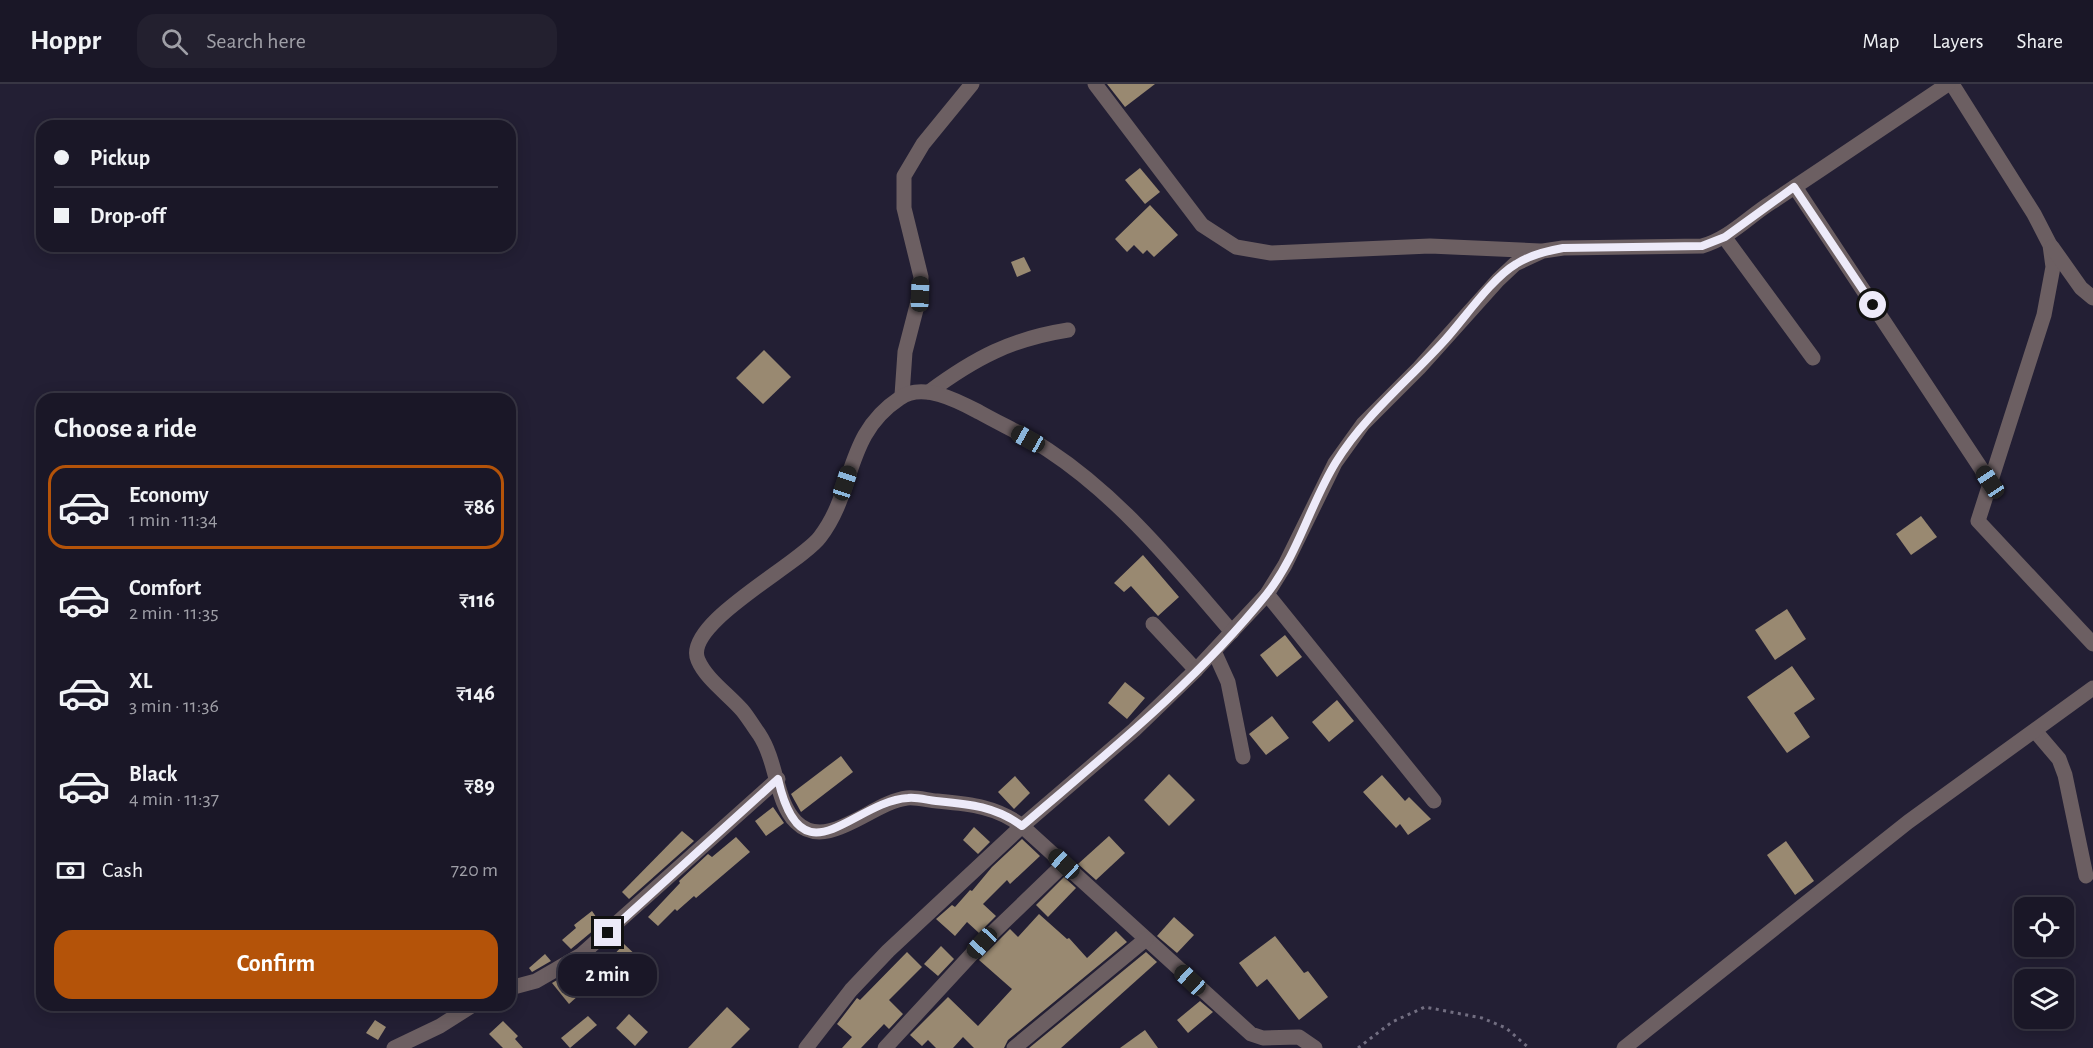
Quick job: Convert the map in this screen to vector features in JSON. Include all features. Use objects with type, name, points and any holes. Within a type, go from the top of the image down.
[{"type":"street","points":[[902,395],[905,352],[920,294],[921,277],[904,208],[904,176],[922,144],[972,84]]},
{"type":"street","points":[[1095,84],[1202,225],[1236,247],[1271,253],[1430,246],[1543,251],[1563,248],[1702,246],[1725,237],[1794,187],[1950,84],[2034,214],[2050,245],[2081,288],[2093,298]]},
{"type":"street","points":[[1794,187],[1990,482]]},
{"type":"street","points":[[1725,237],[1813,358]]},
{"type":"street","points":[[2050,245],[2053,267],[2044,315],[1978,521],[2093,644]]},
{"type":"street","points":[[806,1048],[851,990],[888,951],[1022,826],[1134,730],[1232,632],[1267,594],[1286,565],[1335,463],[1363,424],[1419,368],[1498,279],[1515,264],[1543,251]]},
{"type":"street","points":[[929,392],[977,358],[1001,347],[1035,336],[1068,330]]},
{"type":"street","points":[[1232,632],[1131,518],[1090,481],[1048,450],[966,405],[929,392],[902,395],[876,417],[860,439],[834,514],[820,538],[708,627],[696,645],[697,658],[704,669],[743,711],[765,743],[778,779],[784,807],[798,824],[812,832],[831,832],[882,804],[908,798],[990,808],[1005,813],[1251,1034],[1263,1038],[1299,1037],[1315,1048]]},
{"type":"street","points":[[1267,594],[1434,801]]},
{"type":"street","points":[[1153,624],[1196,670]]},
{"type":"street","points":[[1214,651],[1228,682],[1243,757]]},
{"type":"street","points":[[1627,1047],[1908,822],[2093,688]]},
{"type":"street","points":[[2035,731],[2059,759],[2065,775],[2086,876]]},
{"type":"street","points":[[516,986],[536,981],[581,955],[778,779]]},
{"type":"street","points":[[885,1048],[982,943],[1064,864]]},
{"type":"street","points":[[1014,1048],[1146,939]]},
{"type":"street","points":[[394,1048],[440,1026],[464,1011]]},
{"type":"path","points":[[1358,1048],[1392,1022],[1425,1007],[1482,1018],[1506,1028],[1529,1048]]},
{"type":"building","points":[[1107,84],[1155,84],[1125,107]]},
{"type":"building","points":[[1140,168],[1160,192],[1145,204],[1125,180]]},
{"type":"building","points":[[1150,205],[1178,235],[1154,257],[1147,250],[1143,254],[1134,245],[1127,252],[1115,239]]},
{"type":"building","points":[[1024,257],[1031,271],[1017,277],[1011,262]]},
{"type":"building","points":[[764,350],[791,377],[763,404],[736,378]]},
{"type":"building","points":[[1921,516],[1937,537],[1911,555],[1896,534]]},
{"type":"building","points":[[1143,555],[1179,597],[1158,616],[1131,586],[1124,592],[1114,583]]},
{"type":"building","points":[[1787,609],[1806,639],[1775,660],[1755,630]]},
{"type":"building","points":[[1285,635],[1302,657],[1277,677],[1260,655]]},
{"type":"building","points":[[1792,666],[1815,699],[1794,713],[1810,737],[1787,753],[1747,697]]},
{"type":"building","points":[[1125,682],[1145,698],[1127,719],[1108,703]]},
{"type":"building","points":[[1337,700],[1354,721],[1329,742],[1312,722]]},
{"type":"building","points":[[1272,716],[1289,738],[1266,755],[1249,734]]},
{"type":"building","points":[[841,756],[853,772],[801,812],[791,794]]},
{"type":"building","points":[[1169,774],[1195,800],[1169,826],[1144,800]]},
{"type":"building","points":[[1382,775],[1405,801],[1409,797],[1431,819],[1408,835],[1400,824],[1396,828],[1363,792]]},
{"type":"building","points":[[1015,776],[1030,793],[1014,809],[998,792]]},
{"type":"building","points":[[773,807],[784,823],[766,836],[755,821]]},
{"type":"building","points":[[974,827],[990,842],[978,854],[963,840]]},
{"type":"building","points":[[682,831],[694,841],[629,899],[622,892]]},
{"type":"building","points":[[1109,836],[1125,853],[1096,880],[1078,864]]},
{"type":"building","points":[[736,837],[750,852],[696,898],[694,896],[677,911],[675,909],[658,926],[648,917],[680,883],[679,881],[708,854],[712,857]]},
{"type":"building","points":[[1022,839],[1040,856],[1010,884],[1007,880],[983,904],[996,916],[979,933],[967,922],[955,936],[936,919],[952,905],[955,907]]},
{"type":"building","points":[[1786,841],[1814,881],[1795,895],[1767,855]]},
{"type":"building","points":[[1064,877],[1076,888],[1048,917],[1036,905]]},
{"type":"building","points":[[592,911],[601,924],[571,949],[562,940],[576,928],[574,925]]},
{"type":"building","points":[[1039,914],[1067,939],[1069,938],[1087,958],[1116,931],[1127,942],[1008,1040],[1004,1048],[974,1048],[963,1037],[953,1048],[936,1048],[928,1040],[922,1046],[910,1035],[948,997],[978,1026],[1012,989],[979,960],[1010,929],[1018,937]]},
{"type":"building","points":[[1174,917],[1194,935],[1177,953],[1157,936]]},
{"type":"building","points":[[1275,936],[1304,973],[1308,971],[1328,997],[1299,1020],[1267,979],[1257,987],[1239,963]]},
{"type":"building","points":[[624,944],[658,976],[646,989],[627,971],[608,988],[585,964],[598,953],[606,963]]},
{"type":"building","points":[[941,946],[954,959],[938,976],[924,964]]},
{"type":"building","points":[[907,952],[922,967],[889,1000],[903,1014],[889,1029],[884,1024],[861,1048],[842,1048],[852,1037],[837,1024],[857,998],[860,1000]]},
{"type":"building","points":[[1146,952],[1157,962],[1061,1048],[1029,1048]]},
{"type":"building","points":[[545,954],[551,961],[532,972],[529,968]]},
{"type":"building","points":[[564,976],[579,995],[569,1004],[552,983]]},
{"type":"building","points":[[1200,1001],[1213,1012],[1188,1033],[1177,1020]]},
{"type":"building","points":[[727,1007],[750,1029],[731,1048],[688,1048]]},
{"type":"building","points":[[629,1014],[648,1032],[635,1046],[616,1028]]},
{"type":"building","points":[[588,1016],[597,1025],[570,1048],[561,1038]]},
{"type":"building","points":[[375,1020],[386,1027],[378,1040],[366,1033]]},
{"type":"building","points":[[503,1021],[518,1036],[515,1039],[523,1048],[503,1048],[489,1034]]},
{"type":"building","points":[[1145,1030],[1158,1048],[1120,1048]]},
{"type":"route","points":[[608,933],[778,779],[784,807],[798,824],[812,832],[831,832],[882,804],[908,798],[990,808],[1005,813],[1022,826],[1134,730],[1181,686],[1267,594],[1286,565],[1335,463],[1363,424],[1419,368],[1498,279],[1515,264],[1543,251],[1563,248],[1702,246],[1713,243],[1725,237],[1794,187],[1873,305]]}]
